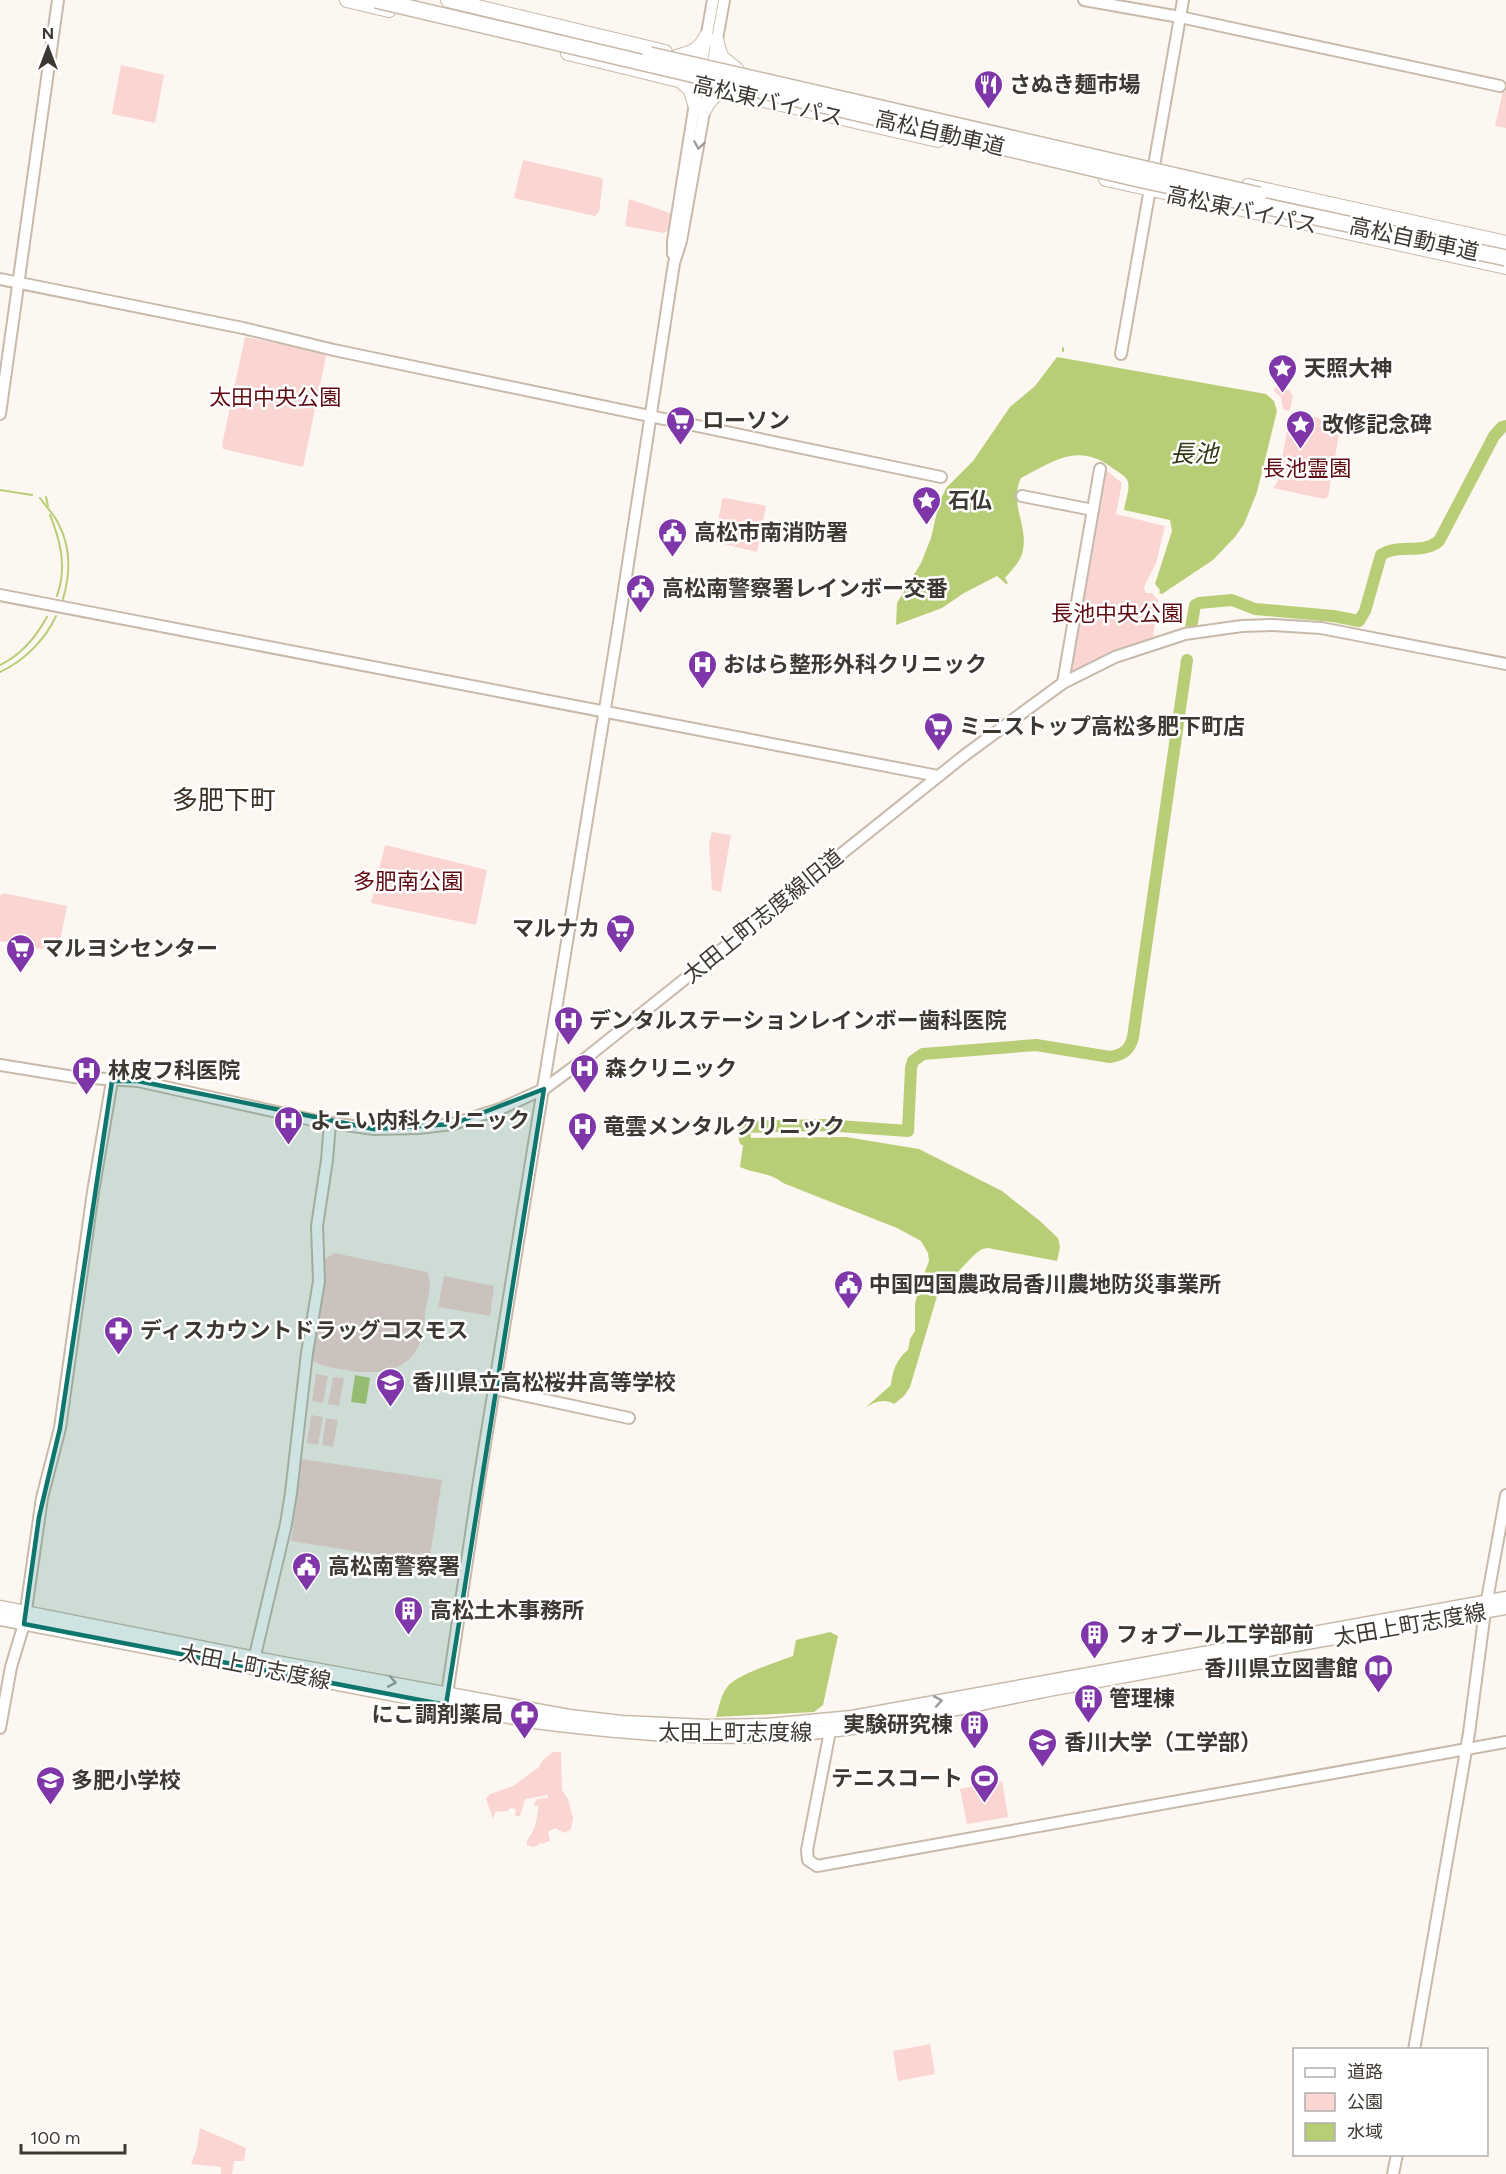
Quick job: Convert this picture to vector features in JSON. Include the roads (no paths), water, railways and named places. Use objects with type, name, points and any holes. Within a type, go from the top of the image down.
[{"type":"highway","name":"高松東バイパス","points":[[348,0],[703,86],[1149,189],[1506,267]]},
{"type":"highway","name":"高松自動車道","points":[[376,0],[1138,179],[1506,258]]},
{"type":"highway","name":"高松自動車道","points":[[420,0],[1141,169],[1506,248]]},
{"type":"highway","name":"高松東バイパス","points":[[448,0],[706,63],[1506,243]]},
{"type":"highway","points":[[679,56],[689,54],[711,38],[721,57],[737,70]]},
{"type":"highway","points":[[680,80],[691,90],[699,107],[716,94],[727,91]]},
{"type":"main road","name":"太田上町志度線","points":[[1487,1607],[1506,1598]]},
{"type":"main road","name":"太田上町志度線","points":[[0,1607],[24,1618]]},
{"type":"main road","name":"太田上町志度線","points":[[0,1619],[24,1618],[447,1699],[569,1716],[622,1722],[696,1725],[829,1726],[1487,1607],[1506,1608]]},
{"type":"street","points":[[0,414],[58,0]]},
{"type":"street","points":[[447,1699],[605,712],[674,263],[681,241],[711,38],[714,0]]},
{"type":"street","points":[[711,38],[724,0]]},
{"type":"street","points":[[1084,0],[1180,17],[1500,86]]},
{"type":"street","points":[[1121,354],[1183,0]]},
{"type":"street","points":[[0,279],[243,328],[334,350],[941,477]]},
{"type":"street","points":[[1063,683],[1100,469]]},
{"type":"street","points":[[1022,496],[1093,510]]},
{"type":"street","points":[[0,595],[938,776]]},
{"type":"street","name":"太田上町志度線旧道","points":[[0,1065],[74,1077],[138,1082],[330,1123],[374,1129],[453,1124],[500,1109],[544,1089],[586,1058],[938,776],[1063,683],[1115,657],[1154,642],[1185,634],[1242,626],[1273,625],[1316,627],[1506,664]]},
{"type":"street","points":[[0,1728],[11,1667],[24,1618],[40,1508],[60,1428],[93,1192],[112,1081]]},
{"type":"street","points":[[254,1662],[291,1493],[307,1353],[319,1281],[317,1226],[330,1123]]},
{"type":"street","points":[[495,1389],[629,1418]]},
{"type":"street","points":[[1414,2048],[1467,1748],[1506,1495]]},
{"type":"street","points":[[829,1726],[807,1850],[808,1860],[817,1866],[1506,1742]]},
{"type":"street","points":[[1393,2174],[1397,2156]]},
{"type":"water","name":"長池","points":[[1057,357],[1266,394],[1274,401],[1277,411],[1257,492],[1244,524],[1213,560],[1162,594],[1159,593],[1160,590],[1155,584],[1172,531],[1170,520],[1124,510],[1128,482],[1123,475],[1111,467],[1087,456],[1065,457],[1021,478],[1017,496],[1024,541],[1023,550],[1018,562],[1005,578],[1008,583],[1006,584],[997,576],[964,593],[942,608],[896,625],[897,603],[921,563],[931,538],[939,503],[946,488],[973,461],[1010,407],[1035,386]]},
{"type":"water","points":[[846,1137],[919,1149],[1002,1191],[1058,1238],[1060,1247],[1057,1261],[988,1248],[974,1255],[938,1293],[910,1387],[904,1396],[894,1404],[886,1401],[865,1408],[891,1385],[896,1366],[908,1350],[910,1339],[915,1331],[915,1304],[929,1261],[928,1253],[921,1241],[897,1228],[773,1177],[740,1167],[744,1138]]},
{"type":"water","points":[[355,1375],[370,1378],[366,1404],[351,1402]]},
{"type":"water","points":[[830,1632],[838,1636],[823,1705],[814,1712],[716,1717],[720,1701],[728,1686],[733,1682],[793,1656],[796,1640]]},
{"type":"waterway","points":[[1191,628],[1195,605],[1232,600],[1255,609],[1333,616],[1359,621],[1365,611],[1381,555],[1395,550],[1425,547],[1439,541],[1494,436],[1506,426]]},
{"type":"waterway","points":[[0,490],[32,495]]},
{"type":"waterway","points":[[46,497],[48,506]]},
{"type":"waterway","points":[[40,498],[53,514],[66,543],[68,571],[63,599]]},
{"type":"waterway","points":[[50,515],[57,535],[62,565],[57,596]]},
{"type":"waterway","points":[[0,672],[33,649],[56,616]]},
{"type":"waterway","points":[[0,665],[27,645],[47,617]]},
{"type":"waterway","points":[[745,1140],[744,1127],[825,1125],[908,1131],[911,1068],[913,1061],[923,1054],[1036,1045],[1110,1057],[1119,1055],[1128,1049],[1133,1037],[1187,660]]},
{"type":"place","name":"さぬき麺市場","points":[[988,110]]},
{"type":"place","name":"天照大神","points":[[1283,394]]},
{"type":"place","name":"ローソン","points":[[681,446]]},
{"type":"place","name":"改修記念碑","points":[[1301,450]]},
{"type":"place","name":"石仏","points":[[927,526]]},
{"type":"place","name":"高松市南消防署","points":[[673,558]]},
{"type":"place","name":"高松南警察署レインボー交番","points":[[641,614]]},
{"type":"place","name":"おはら整形外科クリニック","points":[[702,690]]},
{"type":"place","name":"ミニストップ高松多肥下町店","points":[[938,752]]},
{"type":"place","name":"マルナカ","points":[[621,954]]},
{"type":"place","name":"マルヨシセンター","points":[[21,974]]},
{"type":"place","name":"デンタルステーションレインボー歯科医院","points":[[568,1046]]},
{"type":"place","name":"森クリニック","points":[[584,1094]]},
{"type":"place","name":"林皮フ科医院","points":[[87,1096]]},
{"type":"place","name":"よこい内科クリニック","points":[[289,1146]]},
{"type":"place","name":"竜雲メンタルクリニック","points":[[582,1152]]},
{"type":"place","name":"中国四国農政局香川農地防災事業所","points":[[848,1310]]},
{"type":"place","name":"ディスカウントドラッグコスモス","points":[[119,1356]]},
{"type":"place","name":"香川県立高松桜井高等学校","points":[[391,1408]]},
{"type":"place","name":"高松南警察署","points":[[307,1592]]},
{"type":"place","name":"高松土木事務所","points":[[409,1636]]},
{"type":"place","name":"フォブール工学部前","points":[[1095,1660]]},
{"type":"place","name":"香川県立図書館","points":[[1379,1694]]},
{"type":"place","name":"管理棟","points":[[1088,1724]]},
{"type":"place","name":"にこ調剤薬局","points":[[524,1740]]},
{"type":"place","name":"実験研究棟","points":[[974,1750]]},
{"type":"place","name":"香川大学（工学部）","points":[[1043,1768]]},
{"type":"place","name":"テニスコート","points":[[984,1804]]},
{"type":"place","name":"多肥小学校","points":[[50,1806]]},
{"type":"district","name":"多肥下町","points":[[224,800]]},
{"type":"park label","name":"太田中央公園","points":[[275,397]]},
{"type":"park label","name":"長池霊園","points":[[1307,468]]},
{"type":"park label","name":"長池中央公園","points":[[1117,613]]},
{"type":"park label","name":"多肥南公園","points":[[408,881]]}]
